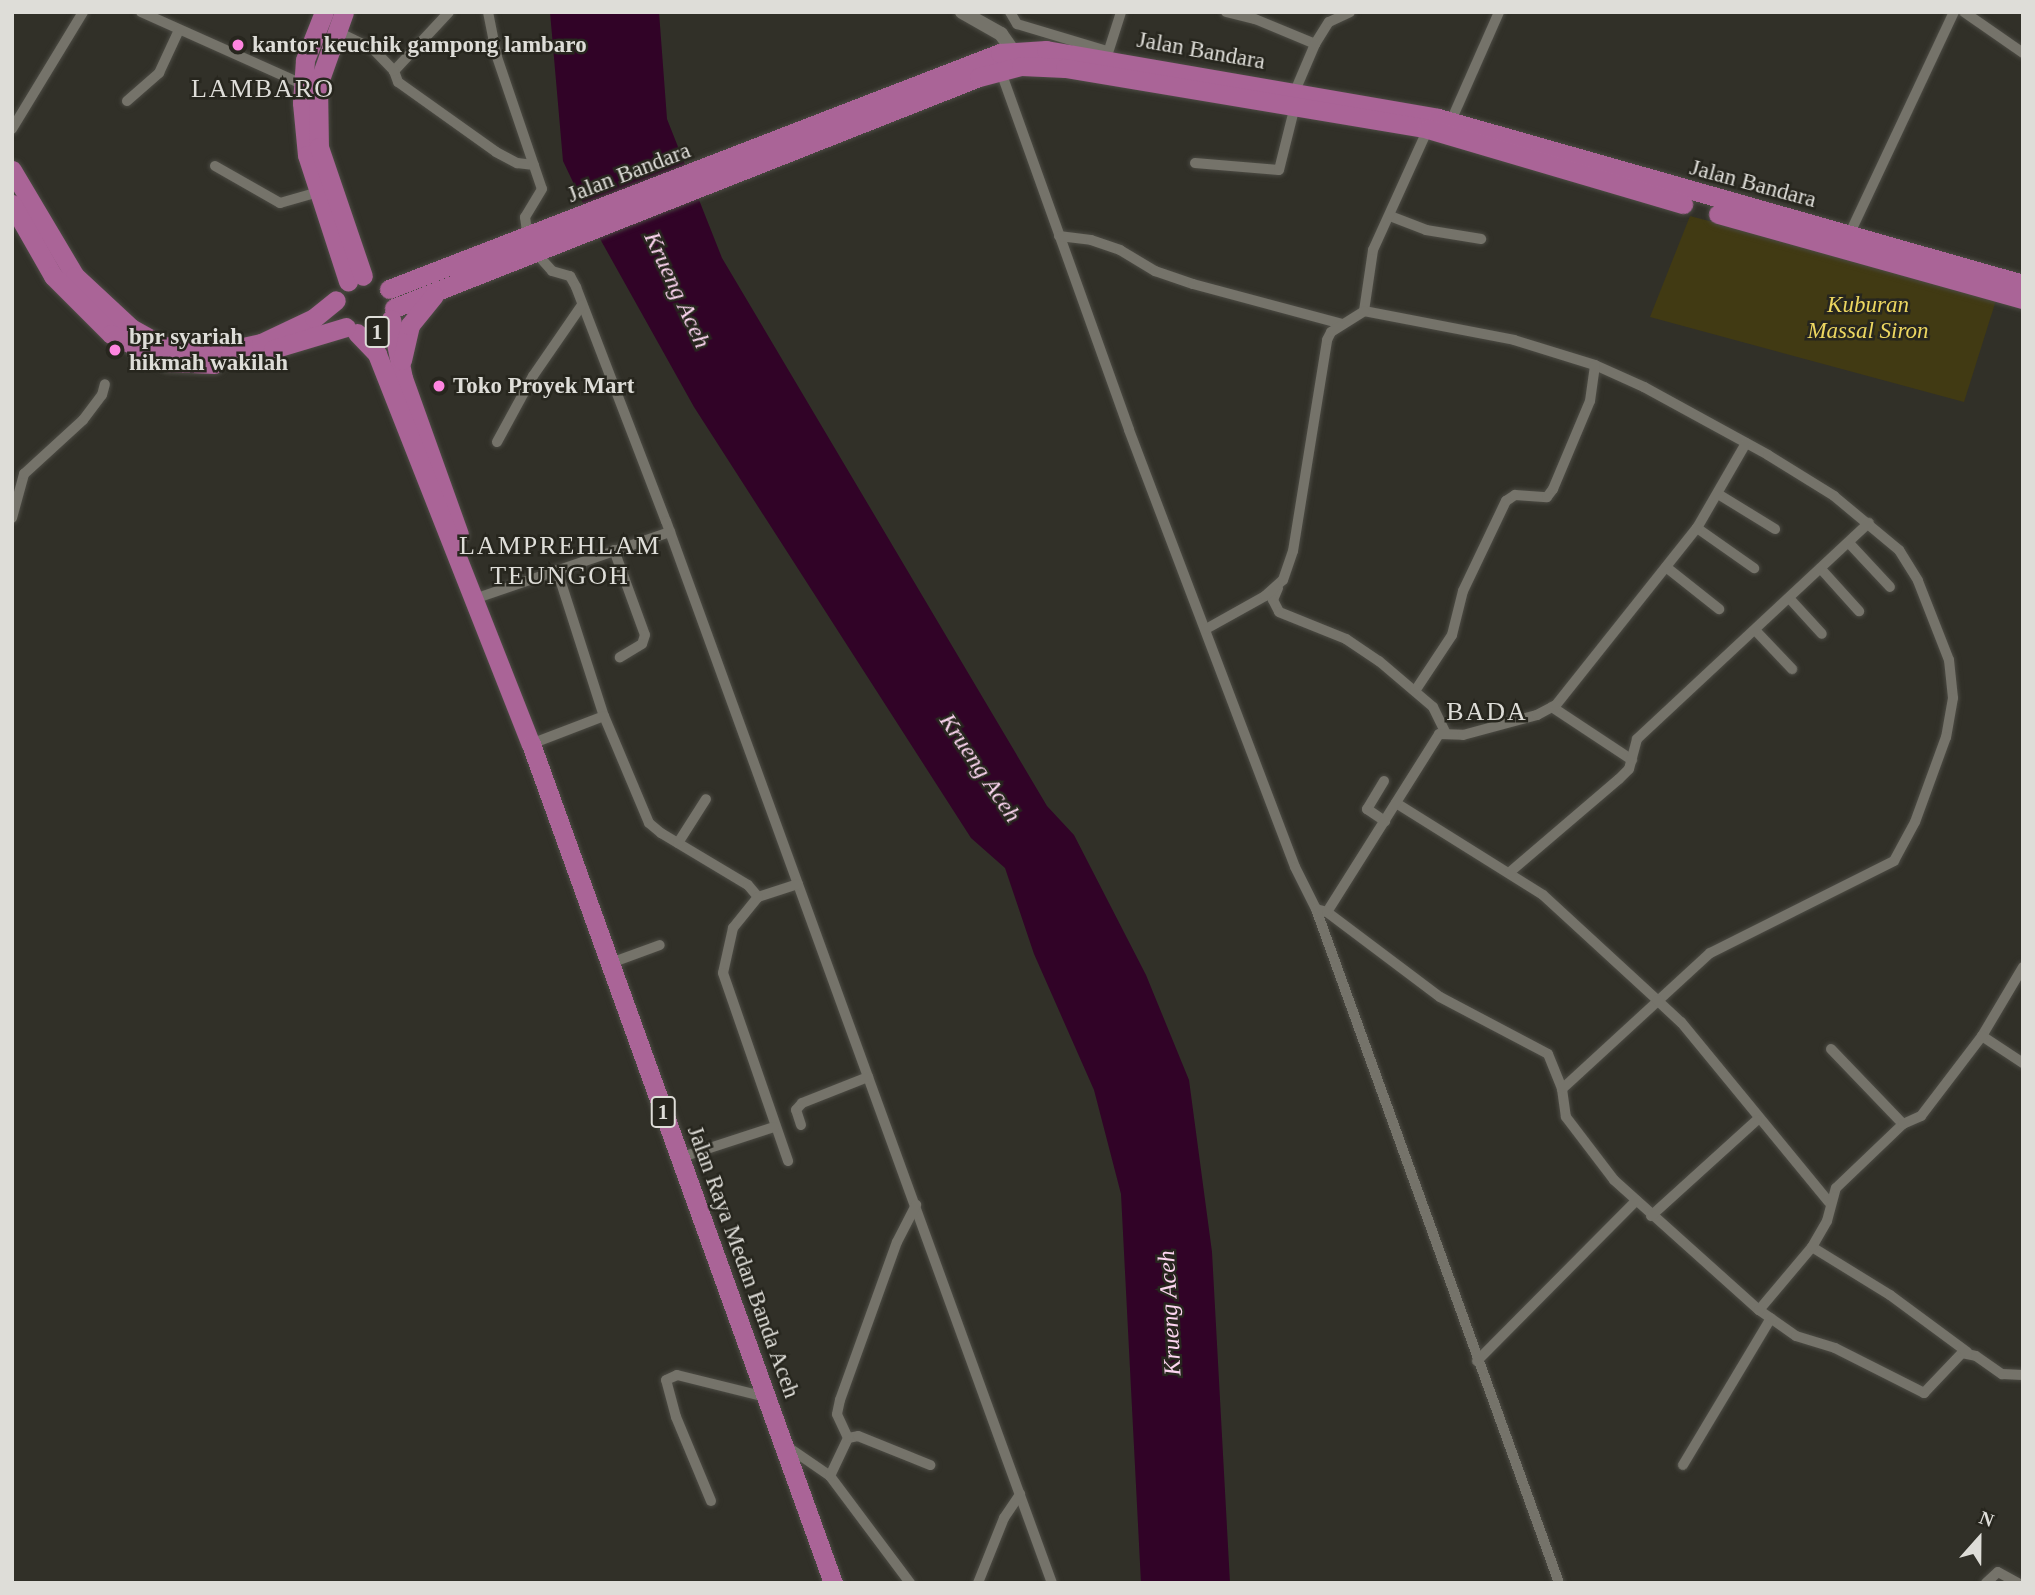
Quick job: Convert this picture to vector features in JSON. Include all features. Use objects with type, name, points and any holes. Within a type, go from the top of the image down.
[{"type":"highway","points":[[324,12],[305,60],[302,84],[307,155],[318,192],[356,278]]},
{"type":"highway","points":[[340,21],[318,85],[319,147],[356,278]]},
{"type":"highway","name":"Jalan Bandara","points":[[392,305],[564,233],[979,69],[1006,42],[1107,54],[1160,79]]},
{"type":"highway","name":"Jalan Bandara","points":[[979,69],[1000,72],[1044,65],[1451,121],[2023,284]]},
{"type":"highway","name":"Jalan Bandara","points":[[1295,99],[1427,129],[2023,299]]},
{"type":"highway","points":[[12,170],[75,276],[131,328],[163,346],[215,353],[261,343],[314,318],[336,300]]},
{"type":"highway","points":[[12,204],[53,276],[79,305],[111,334],[168,362],[203,365],[242,360],[351,330]]},
{"type":"highway","name":"Jalan Bandara","points":[[392,305],[443,288],[532,246]]},
{"type":"highway","name":"1","points":[[356,278],[381,280],[392,305],[377,332],[351,330],[337,315],[336,300],[356,278]]},
{"type":"highway","points":[[403,378],[401,351],[410,325],[421,306],[443,288]]},
{"type":"highway","name":"Jalan Raya Medan Banda Aceh","points":[[392,305],[403,378],[480,597],[491,642]]},
{"type":"highway","name":"Jalan Raya Medan Banda Aceh","points":[[351,330],[377,354],[531,744],[833,1583]]},
{"type":"street","points":[[12,129],[83,12]]},
{"type":"street","points":[[141,12],[302,84]]},
{"type":"street","points":[[394,71],[449,12]]},
{"type":"street","points":[[488,12],[497,57],[542,189],[525,217],[532,246],[552,271],[570,276],[582,305],[670,532],[1052,1583]]},
{"type":"street","points":[[962,12],[1006,42],[1011,17],[1107,54],[1121,12]]},
{"type":"street","points":[[1226,12],[1315,44]]},
{"type":"street","points":[[1195,163],[1279,170],[1295,99],[1315,44],[1329,22],[1350,12]]},
{"type":"street","points":[[1451,121],[1499,12]]},
{"type":"street","points":[[1850,235],[1954,12]]},
{"type":"street","points":[[1964,12],[2023,53]]},
{"type":"street","points":[[340,21],[394,71],[398,82],[467,134],[517,163],[534,165]]},
{"type":"street","points":[[127,101],[152,82],[180,30]]},
{"type":"street","points":[[1000,72],[1295,867],[1322,910],[1478,1361],[1559,1583]]},
{"type":"street","points":[[1364,311],[1373,250],[1427,129]]},
{"type":"street","points":[[215,166],[280,204],[318,192]]},
{"type":"street","points":[[1390,216],[1426,230],[1481,239]]},
{"type":"street","points":[[1059,236],[1091,240],[1120,250],[1155,271],[1193,284],[1342,324]]},
{"type":"street","points":[[497,442],[533,376],[582,305]]},
{"type":"street","points":[[1445,732],[1441,717],[1415,691],[1346,639],[1279,612],[1273,600],[1293,551],[1327,340],[1342,324],[1364,311],[1514,340],[1595,365],[1746,443],[1869,523],[1899,550],[1914,574],[1952,676],[1946,737],[1908,838],[1889,865],[1710,953],[1562,1089]]},
{"type":"street","points":[[1415,691],[1452,635],[1463,591],[1506,501],[1516,495],[1547,497],[1553,489],[1590,401],[1595,365]]},
{"type":"street","points":[[12,518],[24,474],[83,420],[102,396],[105,384]]},
{"type":"street","points":[[1322,910],[1385,821],[1439,734],[1445,732],[1463,735],[1537,716],[1552,707],[1697,527],[1746,443]]},
{"type":"street","points":[[1717,494],[1776,529]]},
{"type":"street","points":[[1510,872],[1619,779],[1632,760],[1637,739],[1869,523]]},
{"type":"street","points":[[1697,527],[1754,568]]},
{"type":"street","points":[[480,597],[670,532]]},
{"type":"street","points":[[1849,543],[1890,587]]},
{"type":"street","points":[[614,550],[645,635],[642,644],[620,656]]},
{"type":"street","points":[[1666,566],[1719,609]]},
{"type":"street","points":[[1821,569],[1859,611]]},
{"type":"street","points":[[557,570],[604,716],[649,823],[748,885],[758,897]]},
{"type":"street","points":[[1206,629],[1278,586]]},
{"type":"street","points":[[1790,599],[1822,634]]},
{"type":"street","points":[[1755,630],[1793,670]]},
{"type":"street","points":[[1552,707],[1632,760]]},
{"type":"street","points":[[531,744],[604,716]]},
{"type":"street","points":[[1384,781],[1367,809],[1385,821]]},
{"type":"street","points":[[678,843],[706,799]]},
{"type":"street","points":[[1396,803],[1543,895],[1657,1000],[1708,1054],[1757,1120],[1829,1202]]},
{"type":"street","points":[[788,1161],[774,1127],[723,973],[733,928],[758,897],[798,884]]},
{"type":"street","points":[[1322,910],[1440,998],[1548,1054],[1562,1089],[1566,1118],[1636,1202],[1759,1310],[1796,1336],[1835,1348],[1924,1392],[1967,1352]]},
{"type":"street","points":[[608,964],[660,946]]},
{"type":"street","points":[[1759,1310],[1812,1247],[1827,1221],[1829,1202],[1836,1188],[1903,1124],[1921,1116],[1982,1036],[2023,967]]},
{"type":"street","points":[[1982,1036],[2023,1063]]},
{"type":"street","points":[[1831,1049],[1903,1124]]},
{"type":"street","points":[[801,1125],[796,1110],[802,1103],[868,1077]]},
{"type":"street","points":[[1651,1216],[1757,1120]]},
{"type":"street","points":[[679,1158],[774,1127]]},
{"type":"street","points":[[1478,1361],[1636,1202]]},
{"type":"street","points":[[848,1438],[837,1415],[840,1400],[897,1242],[916,1205]]},
{"type":"street","points":[[1812,1247],[1890,1295],[1967,1352],[2002,1374],[2023,1375]]},
{"type":"street","points":[[1682,1465],[1771,1318]]},
{"type":"street","points":[[711,1501],[676,1417],[666,1380],[677,1375],[766,1397]]},
{"type":"street","points":[[848,1438],[858,1436],[930,1465]]},
{"type":"street","points":[[830,1476],[848,1438]]},
{"type":"street","points":[[783,1444],[830,1476],[894,1567],[910,1583]]},
{"type":"street","points":[[978,1583],[1004,1518],[1020,1494]]},
{"type":"street","points":[[1986,1583],[1998,1572],[2018,1583]]},
{"type":"green space","name":"Kuburan Massal Siron","points":[[1690,216],[1997,297],[1964,402],[1650,317]]},
{"type":"water","name":"Krueng Aceh","points":[[550,12],[659,12],[667,119],[722,258],[1047,806],[1074,835],[1146,975],[1189,1080],[1212,1252],[1230,1583],[1141,1583],[1121,1194],[1094,1090],[1034,954],[1005,868],[971,838],[694,407],[599,237],[563,161]]},
{"type":"place","name":"kantor keuchik gampong lambaro","points":[[238,45]]},
{"type":"place","name":"bpr syariah hikmah wakilah","points":[[115,350]]},
{"type":"place","name":"Toko Proyek Mart","points":[[439,386]]},
{"type":"district","name":"LAMBARO","points":[[263,89]]},
{"type":"district","name":"LAMPREHLAM TEUNGOH","points":[[560,561]]},
{"type":"district","name":"BADA","points":[[1487,712]]}]
